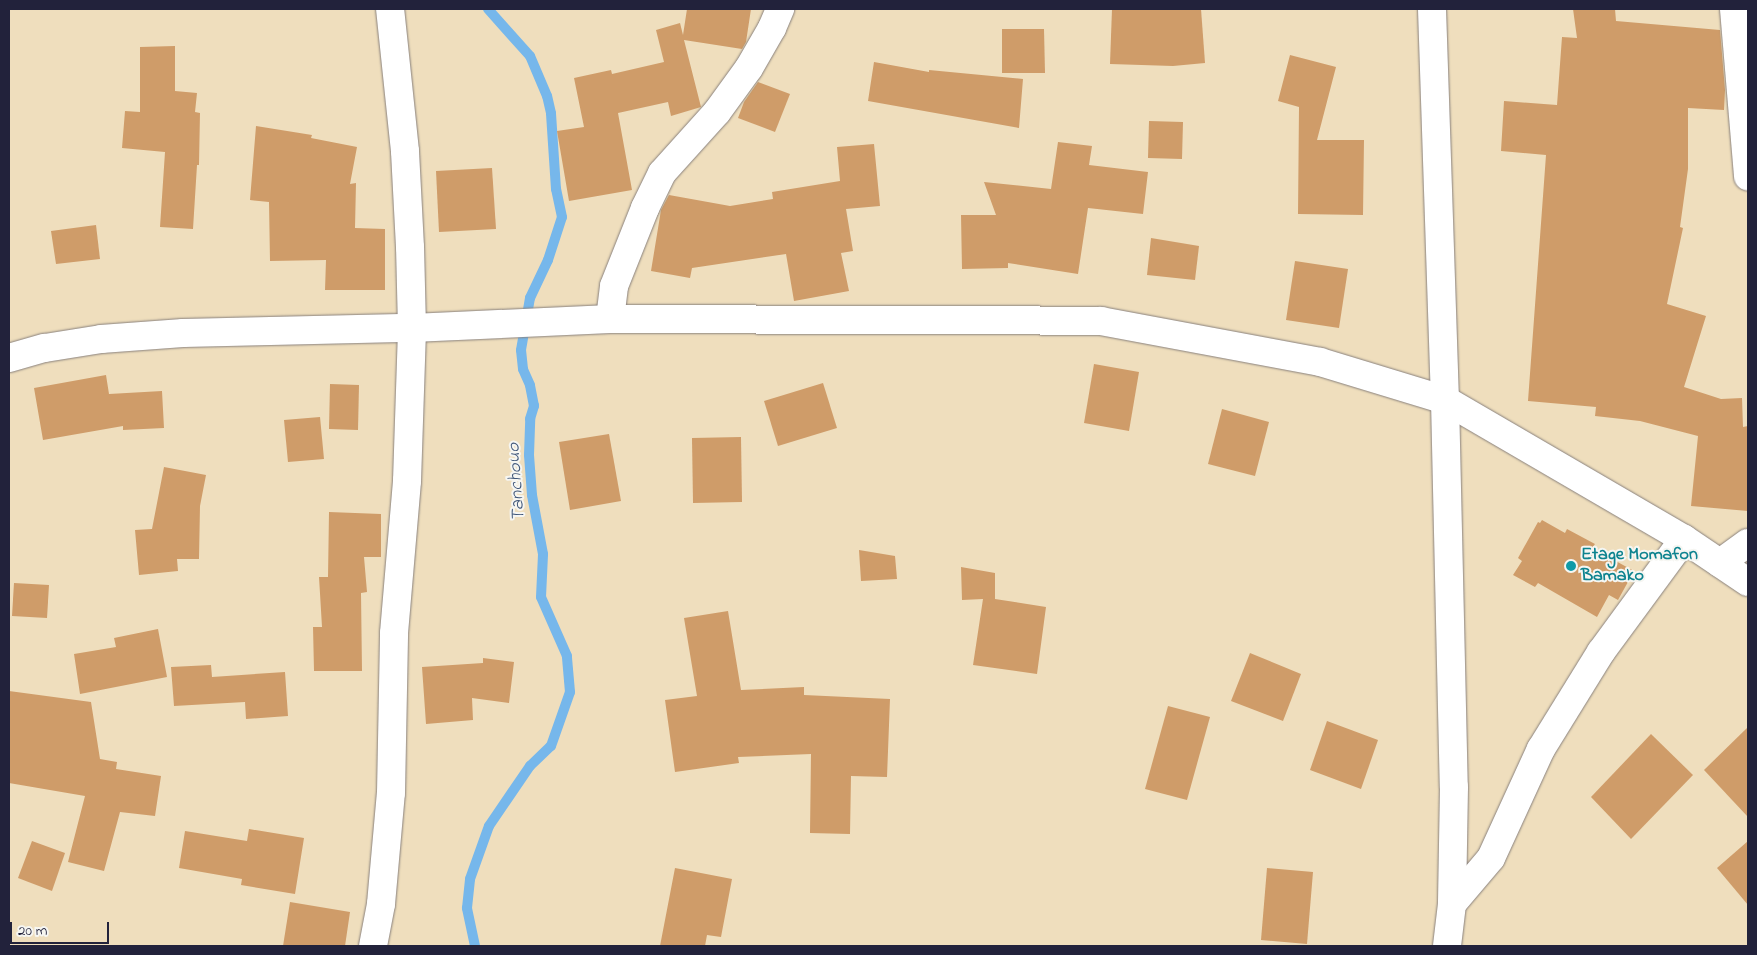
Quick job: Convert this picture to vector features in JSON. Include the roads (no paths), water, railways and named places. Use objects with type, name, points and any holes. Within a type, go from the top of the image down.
[{"type":"street","points":[[373,946],[381,904],[391,794],[394,633],[407,481],[412,328],[410,247],[404,151],[390,9]]},
{"type":"street","points":[[610,318],[614,286],[645,208],[662,173],[717,112],[772,28],[780,9]]},
{"type":"street","points":[[1432,9],[1445,400],[1454,787],[1452,904],[1447,946]]},
{"type":"street","points":[[1734,9],[1748,176]]},
{"type":"street","points":[[9,358],[45,348],[101,338],[183,333],[412,328],[610,318],[1101,321],[1320,362],[1445,400],[1684,539],[1748,582]]},
{"type":"street","points":[[1452,904],[1491,858],[1541,749],[1601,652],[1684,539]]},
{"type":"street","points":[[1720,563],[1748,542]]},
{"type":"waterway","name":"Tanchouo","points":[[475,946],[467,908],[470,879],[489,826],[530,766],[551,746],[570,692],[567,656],[541,597],[543,554],[532,495],[529,455],[530,419],[534,406],[530,385],[523,369],[521,350],[530,298],[548,260],[562,217],[556,189],[551,113],[547,96],[530,56],[488,9]]},
{"type":"place","name":"Etage Momafon Bamako","points":[[1571,566]]}]
